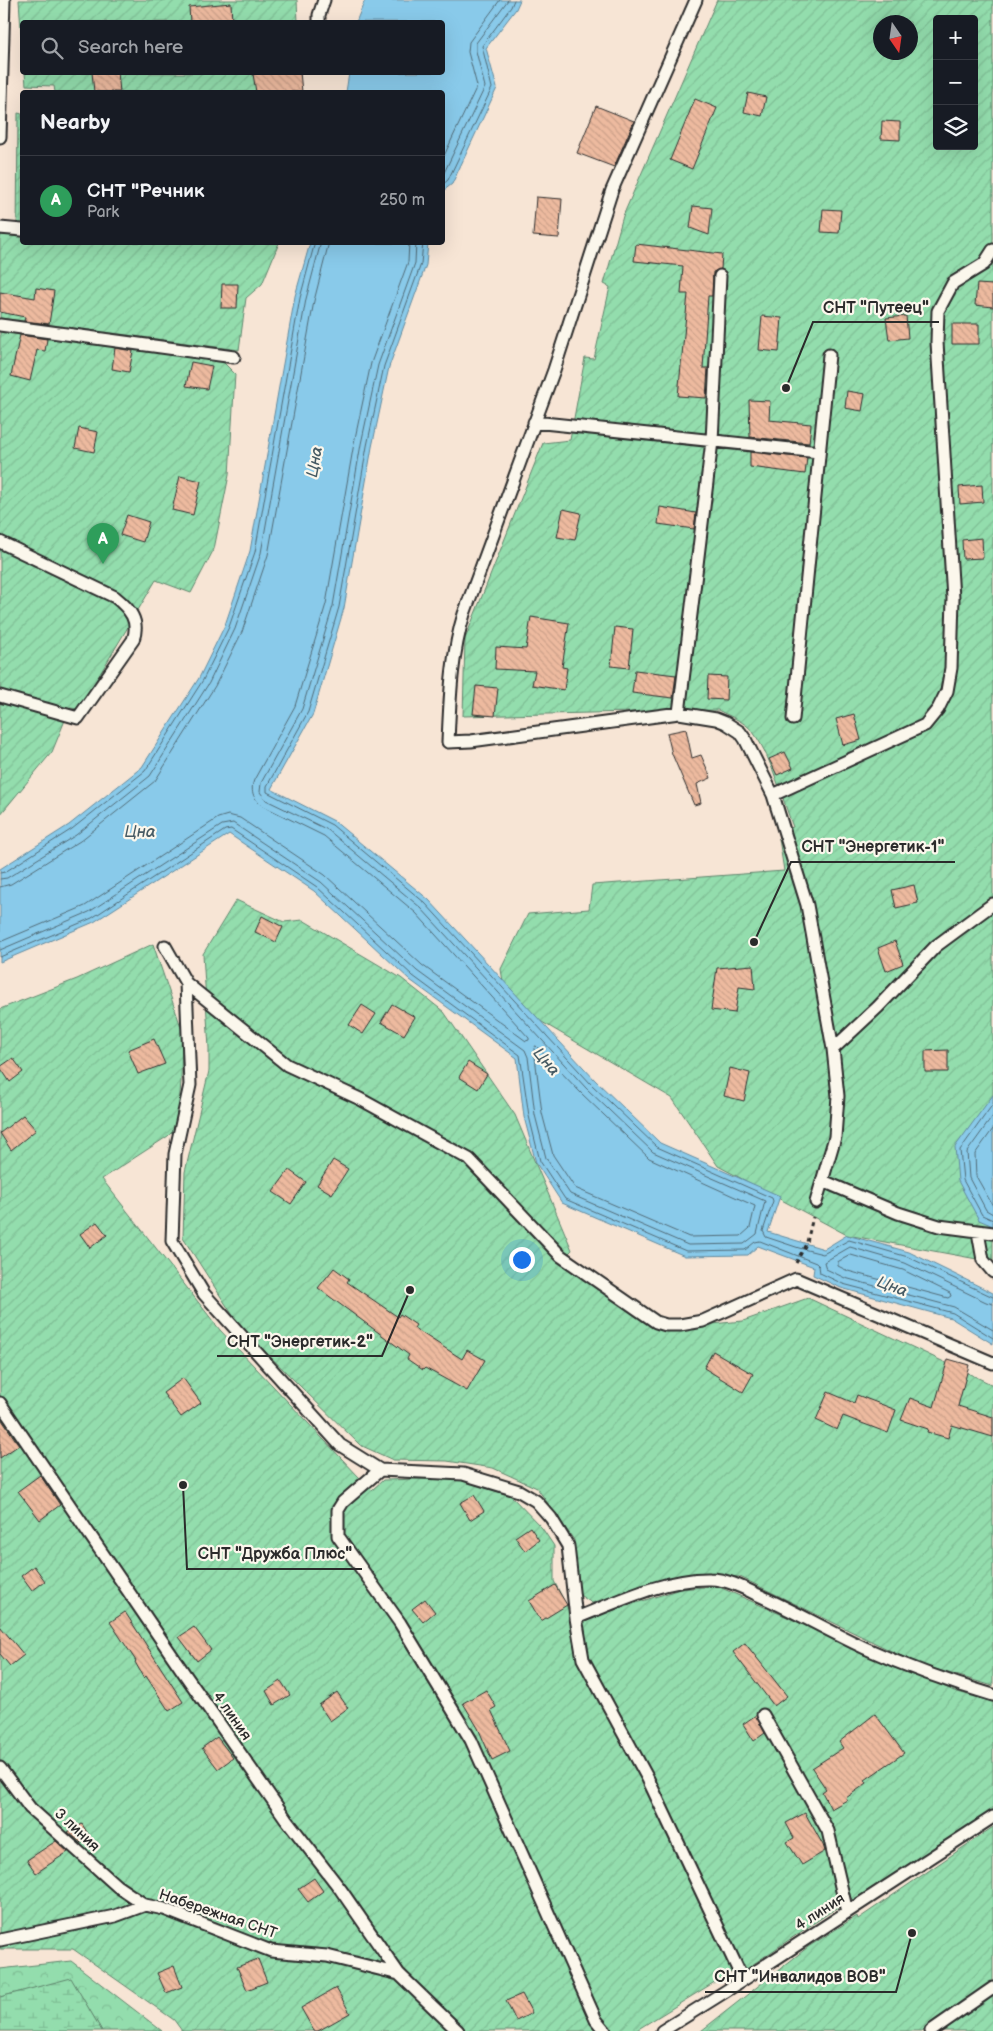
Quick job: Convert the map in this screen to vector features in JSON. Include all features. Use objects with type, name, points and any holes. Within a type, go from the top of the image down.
[{"type":"lane","points":[[0,137],[4,0]]},
{"type":"lane","points":[[319,20],[324,0]]},
{"type":"lane","points":[[696,0],[612,190],[554,370],[464,614],[456,640],[448,742],[471,741],[679,713],[716,719],[740,732],[758,762],[773,795],[807,905],[833,1049],[838,1104],[835,1137],[816,1202]]},
{"type":"lane","points":[[0,228],[20,230]]},
{"type":"lane","points":[[773,795],[925,725],[938,708],[947,691],[951,668],[953,598],[937,342],[938,311],[953,283],[984,264],[993,250]]},
{"type":"lane","points":[[679,713],[712,441],[720,276]]},
{"type":"lane","points":[[0,325],[234,357]]},
{"type":"lane","points":[[793,720],[829,356]]},
{"type":"lane","points":[[534,422],[819,452]]},
{"type":"lane","points":[[0,542],[115,597],[128,608],[135,621],[137,630],[133,640],[78,718],[0,696]]},
{"type":"lane","points":[[833,1049],[936,946],[993,904]]},
{"type":"lane","points":[[165,946],[186,983],[287,1065],[360,1099],[469,1159],[561,1256],[656,1322],[666,1325],[680,1325],[703,1321],[796,1279],[993,1363]]},
{"type":"lane","points":[[186,983],[190,1085],[175,1154],[172,1242],[204,1294],[340,1445],[380,1470],[463,1474],[519,1491],[536,1502],[551,1518],[568,1546],[576,1618],[583,1659],[648,1779],[743,1980]]},
{"type":"lane","points":[[823,1181],[898,1213],[939,1226],[993,1233]]},
{"type":"lane","points":[[978,1232],[983,1260],[993,1272]]},
{"type":"lane","name":"4 линия","points":[[0,1402],[186,1676],[286,1819],[341,1890],[399,1974],[458,2031]]},
{"type":"lane","points":[[380,1470],[343,1502],[338,1510],[338,1536],[400,1623],[471,1740],[596,2020],[605,2031]]},
{"type":"lane","points":[[576,1618],[630,1597],[685,1580],[712,1579],[730,1582],[794,1610],[864,1647],[938,1678],[993,1695]]},
{"type":"lane","points":[[762,1715],[828,1831],[847,1912]]},
{"type":"lane","name":"3 линия","points":[[0,1768],[30,1808],[117,1886],[145,1905]]},
{"type":"lane","name":"4 линия","points":[[662,2031],[675,2028],[743,1980],[993,1817]]},
{"type":"lane","name":"Набережная СНТ","points":[[0,1940],[115,1916],[145,1905],[164,1909],[271,1951],[327,1956],[399,1974]]},
{"type":"lane","points":[[931,2031],[993,1988]]},
{"type":"path","points":[[796,1263],[806,1242],[816,1202]]},
{"type":"green space","points":[[19,0],[297,0],[298,20],[20,20]]},
{"type":"green space","points":[[717,0],[993,0],[993,1262],[847,1235],[718,1166],[672,1098],[506,1001],[501,969],[528,914],[589,909],[592,885],[784,871],[778,832],[793,827],[774,772],[754,733],[746,725],[718,710],[463,716],[465,639],[543,443],[570,440],[585,358],[594,359],[610,287],[604,284],[623,216]]},
{"type":"green space","points":[[25,75],[299,75],[300,90],[55,90],[54,86],[26,85]]},
{"type":"green space","points":[[18,113],[20,114],[20,245],[278,245],[262,284],[246,298],[239,350],[0,318],[0,235],[17,236]]},
{"type":"green space","points":[[0,331],[84,340],[222,361],[235,374],[229,475],[214,549],[191,593],[156,580],[79,709],[70,708],[52,752],[0,815]]},
{"type":"green space","points":[[236,900],[284,922],[303,920],[401,978],[444,1012],[515,1115],[572,1250],[563,1259],[661,1329],[743,1321],[808,1298],[993,1385],[993,1686],[918,1664],[740,1577],[697,1574],[673,1577],[592,1603],[578,1594],[574,1540],[537,1488],[493,1468],[447,1461],[393,1460],[360,1445],[241,1328],[183,1238],[185,1172],[209,1071],[203,954]]},
{"type":"green space","points":[[153,944],[182,1030],[178,1118],[174,1130],[168,1136],[102,1179],[220,1330],[359,1477],[372,1490],[383,1480],[462,1478],[507,1492],[542,1528],[554,1546],[554,1581],[572,1617],[586,1619],[680,1589],[717,1586],[954,1691],[993,1702],[993,1813],[855,1902],[851,1898],[746,1969],[744,1964],[635,2031],[182,2031],[174,2020],[73,1949],[0,1949],[0,1009],[77,979]]},
{"type":"green space","points":[[993,1827],[993,2031],[701,2031],[808,1947],[857,1916],[858,1919]]},
{"type":"green space","points":[[71,1961],[162,2031],[102,2031],[71,1979],[0,1997],[0,1969]]},
{"type":"green space","points":[[71,1978],[102,2031],[0,2031],[0,1997]]},
{"type":"water","points":[[365,0],[520,0],[516,9],[486,48],[497,88],[452,184],[445,189],[445,90],[346,90],[349,75],[445,75],[445,20],[357,20]]},
{"type":"water","name":"Цна","points":[[309,245],[428,245],[426,265],[389,367],[372,447],[344,608],[313,714],[271,789],[334,821],[429,900],[595,1080],[660,1143],[780,1196],[768,1232],[824,1249],[847,1235],[909,1252],[993,1293],[993,1344],[951,1318],[841,1288],[813,1275],[814,1267],[758,1246],[748,1255],[685,1256],[562,1203],[536,1163],[524,1117],[517,1058],[410,980],[314,891],[229,834],[94,922],[0,962],[0,869],[69,825],[142,767],[199,678],[225,625],[250,551],[295,296]]},
{"type":"water","points":[[993,1095],[993,1226],[979,1220],[958,1181],[955,1147]]},
{"type":"building","points":[[231,3],[232,20],[190,20],[189,7]]},
{"type":"building","points":[[92,75],[118,75],[120,90],[94,90]]},
{"type":"building","points":[[253,75],[300,75],[302,90],[256,90]]},
{"type":"building","points":[[748,93],[766,97],[762,116],[744,112]]},
{"type":"building","points":[[695,99],[717,108],[692,169],[670,160]]},
{"type":"building","points":[[596,106],[634,121],[614,167],[577,153]]},
{"type":"building","points":[[882,121],[900,122],[900,140],[881,139]]},
{"type":"building","points":[[536,197],[562,199],[559,238],[533,236]]},
{"type":"building","points":[[693,206],[712,208],[709,235],[690,228]]},
{"type":"building","points":[[823,209],[841,210],[839,233],[821,232]]},
{"type":"building","points":[[636,244],[722,254],[721,269],[713,272],[712,296],[708,296],[703,368],[708,368],[706,398],[678,396],[688,294],[681,294],[683,266],[634,261]]},
{"type":"building","points":[[222,284],[238,284],[237,308],[221,308]]},
{"type":"building","points":[[977,284],[993,285],[993,307],[975,305]]},
{"type":"building","points":[[36,288],[54,291],[49,324],[24,321],[25,317],[0,312],[0,292],[35,298]]},
{"type":"building","points":[[762,316],[782,318],[779,352],[759,350]]},
{"type":"building","points":[[906,316],[908,338],[889,340],[886,318]]},
{"type":"building","points":[[952,324],[979,324],[979,344],[952,344]]},
{"type":"building","points":[[20,335],[47,339],[45,351],[37,350],[30,381],[11,376]]},
{"type":"building","points":[[115,348],[133,351],[129,372],[112,369]]},
{"type":"building","points":[[191,362],[212,366],[207,389],[186,386]]},
{"type":"building","points":[[847,391],[865,394],[862,411],[845,408]]},
{"type":"building","points":[[749,400],[770,401],[769,420],[811,424],[809,443],[750,437]]},
{"type":"building","points":[[79,428],[98,432],[94,452],[75,448]]},
{"type":"building","points":[[750,452],[807,458],[805,474],[750,467]]},
{"type":"building","points":[[180,476],[201,481],[193,515],[172,510]]},
{"type":"building","points":[[982,485],[983,502],[960,504],[959,487]]},
{"type":"building","points":[[660,507],[696,513],[694,529],[658,524]]},
{"type":"building","points":[[563,509],[581,513],[575,540],[557,537]]},
{"type":"building","points":[[127,515],[149,522],[143,542],[120,535]]},
{"type":"building","points":[[982,538],[983,558],[963,559],[962,540]]},
{"type":"building","points":[[531,617],[569,623],[562,667],[567,668],[564,690],[532,685],[535,671],[495,669],[496,647],[526,649]]},
{"type":"building","points":[[615,627],[633,629],[629,668],[611,666]]},
{"type":"building","points":[[635,670],[676,675],[673,698],[632,693]]},
{"type":"building","points":[[708,676],[727,677],[726,700],[707,699]]},
{"type":"building","points":[[476,686],[498,688],[495,716],[473,714]]},
{"type":"building","points":[[854,714],[861,740],[843,745],[836,719]]},
{"type":"building","points":[[686,729],[692,758],[701,755],[711,778],[697,784],[701,803],[694,805],[672,754],[667,733]]},
{"type":"building","points":[[785,752],[793,768],[777,775],[769,759]]},
{"type":"building","points":[[914,885],[918,903],[896,908],[892,890]]},
{"type":"building","points":[[262,916],[283,927],[276,942],[255,932]]},
{"type":"building","points":[[895,941],[903,964],[886,971],[878,948]]},
{"type":"building","points":[[753,965],[755,989],[739,987],[735,1013],[711,1010],[717,968]]},
{"type":"building","points":[[392,1004],[415,1017],[404,1035],[381,1022]]},
{"type":"building","points":[[362,1005],[376,1014],[363,1034],[349,1025]]},
{"type":"building","points":[[154,1039],[165,1064],[138,1074],[128,1050]]},
{"type":"building","points":[[948,1050],[948,1072],[925,1072],[925,1051]]},
{"type":"building","points":[[13,1058],[23,1072],[10,1082],[0,1067]]},
{"type":"building","points":[[468,1062],[487,1074],[478,1089],[459,1077]]},
{"type":"building","points":[[730,1068],[750,1073],[744,1101],[724,1096]]},
{"type":"building","points":[[23,1115],[36,1130],[11,1150],[0,1133]]},
{"type":"building","points":[[333,1160],[348,1169],[332,1194],[317,1185]]},
{"type":"building","points":[[289,1170],[306,1182],[291,1204],[273,1192]]},
{"type":"building","points":[[97,1222],[107,1235],[90,1248],[80,1234]]},
{"type":"building","points":[[334,1268],[349,1279],[347,1282],[398,1317],[400,1314],[416,1325],[414,1328],[462,1359],[467,1350],[485,1360],[467,1391],[425,1368],[423,1370],[407,1359],[409,1355],[318,1288]]},
{"type":"building","points":[[713,1351],[753,1374],[743,1392],[704,1368]]},
{"type":"building","points":[[948,1359],[969,1365],[958,1406],[993,1417],[993,1437],[952,1425],[948,1438],[927,1432],[928,1429],[901,1420],[910,1398],[934,1407]]},
{"type":"building","points":[[183,1378],[201,1403],[181,1417],[163,1393]]},
{"type":"building","points":[[828,1392],[854,1403],[857,1395],[896,1410],[888,1433],[843,1416],[837,1430],[816,1420]]},
{"type":"building","points":[[0,1417],[19,1445],[0,1458]]},
{"type":"building","points":[[40,1475],[60,1505],[40,1520],[18,1491]]},
{"type":"building","points":[[474,1495],[484,1511],[470,1520],[460,1503]]},
{"type":"building","points":[[530,1527],[539,1540],[525,1551],[515,1537]]},
{"type":"building","points":[[34,1566],[45,1581],[32,1591],[21,1576]]},
{"type":"building","points":[[555,1585],[567,1605],[541,1621],[529,1601]]},
{"type":"building","points":[[425,1599],[435,1612],[423,1622],[412,1609]]},
{"type":"building","points":[[125,1612],[183,1702],[169,1711],[146,1676],[144,1678],[136,1661],[110,1622]]},
{"type":"building","points":[[0,1626],[24,1655],[10,1666],[0,1654]]},
{"type":"building","points":[[194,1627],[211,1650],[197,1661],[179,1637]]},
{"type":"building","points":[[745,1643],[787,1696],[774,1706],[733,1652]]},
{"type":"building","points":[[281,1681],[290,1695],[274,1705],[266,1691]]},
{"type":"building","points":[[486,1690],[496,1707],[491,1710],[510,1751],[492,1760],[478,1728],[463,1703]]},
{"type":"building","points":[[337,1692],[348,1708],[330,1721],[319,1705]]},
{"type":"building","points":[[875,1714],[904,1753],[865,1780],[867,1783],[846,1798],[847,1800],[831,1809],[822,1792],[826,1789],[812,1768],[843,1748],[839,1742]]},
{"type":"building","points":[[756,1715],[765,1733],[754,1741],[743,1724]]},
{"type":"building","points":[[217,1737],[233,1758],[218,1769],[202,1748]]},
{"type":"building","points":[[805,1813],[825,1851],[802,1865],[787,1842],[794,1838],[786,1823]]},
{"type":"building","points":[[82,1824],[90,1837],[81,1843],[68,1832]]},
{"type":"building","points":[[56,1841],[68,1852],[36,1873],[27,1860]]},
{"type":"building","points":[[314,1878],[323,1891],[308,1902],[298,1889]]},
{"type":"building","points":[[258,1959],[267,1982],[247,1990],[237,1967]]},
{"type":"building","points":[[174,1966],[182,1987],[166,1993],[157,1973]]},
{"type":"building","points":[[336,1988],[350,2013],[318,2031],[314,2031],[301,2008]]},
{"type":"building","points":[[522,1994],[532,2013],[516,2021],[506,2001]]},
{"type":"place","name":"СНТ \"Путеец\"","points":[[786,388]]},
{"type":"place","name":"СНТ \"Речник","points":[[103,564]]},
{"type":"place","name":"СНТ \"Энергетик-1\"","points":[[754,942]]},
{"type":"place","name":"СНТ \"Энергетик-2\"","points":[[410,1290]]},
{"type":"place","name":"СНТ \"Дружба Плюс\"","points":[[183,1485]]},
{"type":"place","name":"СНТ \"Инвалидов ВОВ\"","points":[[912,1933]]}]
